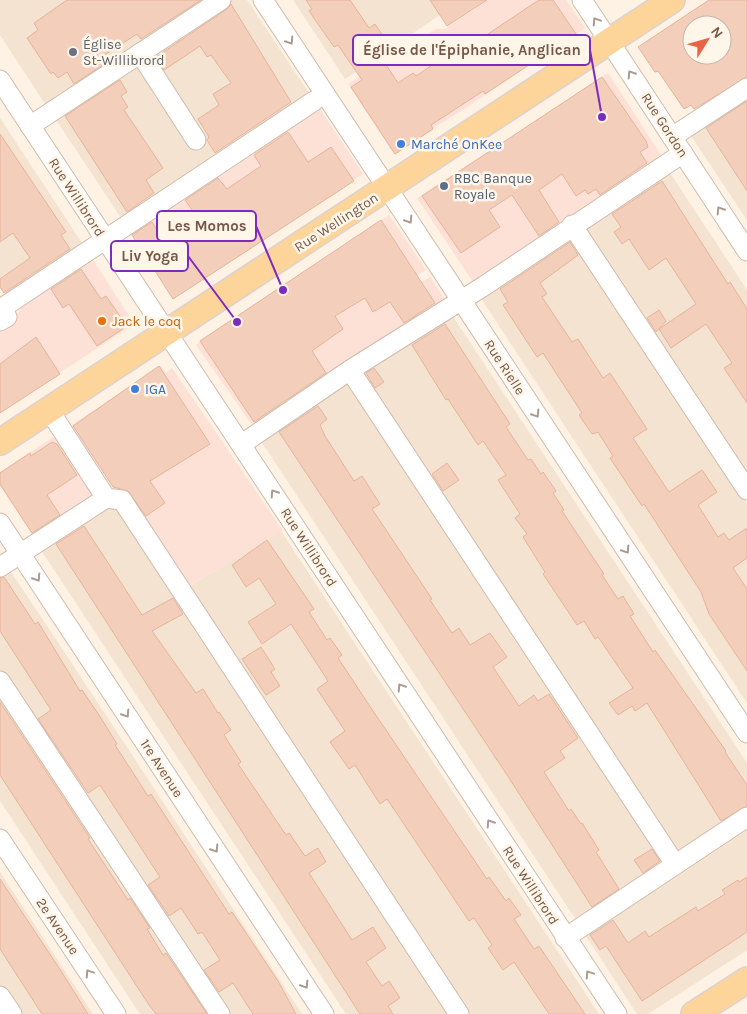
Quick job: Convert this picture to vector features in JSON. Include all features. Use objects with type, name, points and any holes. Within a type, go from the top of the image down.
[{"type":"main road","name":"Rue Wellington","points":[[0,442],[672,0]]},
{"type":"main road","points":[[694,1014],[747,980]]},
{"type":"street","points":[[30,126],[221,0]]},
{"type":"street","name":"Rue Rielle","points":[[265,0],[747,733]]},
{"type":"street","name":"Rue Gordon","points":[[582,0],[747,250]]},
{"type":"street","points":[[140,53],[196,140]]},
{"type":"street","name":"Rue Willibrord","points":[[0,80],[617,1014]]},
{"type":"street","points":[[242,444],[350,370],[461,300],[572,225],[678,145],[747,88]]},
{"type":"street","points":[[1,311],[314,101]]},
{"type":"street","points":[[572,225],[747,490]]},
{"type":"street","points":[[350,370],[675,864]]},
{"type":"street","points":[[49,410],[106,498]]},
{"type":"street","points":[[0,567],[106,498],[122,500],[459,1014]]},
{"type":"street","name":"1re Avenue","points":[[0,523],[324,1014]]},
{"type":"street","points":[[0,682],[220,1014]]},
{"type":"street","points":[[565,938],[747,817]]},
{"type":"street","name":"2e Avenue","points":[[0,839],[116,1014]]},
{"type":"street","points":[[0,996],[12,1014]]},
{"type":"shaded area","points":[[0,0],[210,0],[47,107],[0,35]]},
{"type":"shaded area","points":[[223,0],[247,0],[311,96],[123,221],[53,115],[141,60],[198,145],[206,137],[149,51]]},
{"type":"shaded area","points":[[293,0],[462,0],[345,79]]},
{"type":"shaded area","points":[[488,0],[566,0],[585,28],[464,109],[422,135],[391,150],[348,84],[436,29],[445,29]]},
{"type":"shaded area","points":[[608,73],[663,158],[475,285],[417,198]]},
{"type":"shaded area","points":[[747,96],[747,220],[690,134]]},
{"type":"shaded area","points":[[316,103],[363,174],[169,291],[128,229]]},
{"type":"shaded area","points":[[0,118],[84,246],[7,296],[0,285]]},
{"type":"shaded area","points":[[666,167],[747,290],[747,481],[578,226]]},
{"type":"shaded area","points":[[389,215],[426,270],[380,300],[385,306],[430,277],[447,302],[255,429],[196,345],[202,339]]},
{"type":"shaded area","points":[[568,232],[747,504],[747,703],[478,294]]},
{"type":"shaded area","points":[[90,255],[134,324],[0,412],[0,324],[21,310],[17,304]]},
{"type":"shaded area","points":[[450,312],[747,763],[747,810],[676,856],[358,374]]},
{"type":"shaded area","points":[[161,366],[166,373],[172,368],[283,531],[189,586],[127,490],[113,486],[72,425]]},
{"type":"shaded area","points":[[348,380],[667,862],[578,923],[259,438]]},
{"type":"shaded area","points":[[55,436],[98,498],[35,539],[0,486],[0,472]]},
{"type":"shaded area","points":[[113,498],[451,1014],[346,1014],[39,547]]},
{"type":"shaded area","points":[[281,531],[599,1014],[467,1014],[188,587]]},
{"type":"shaded area","points":[[7,566],[302,1014],[226,1014],[0,670],[0,571]]},
{"type":"shaded area","points":[[0,685],[215,1014],[140,1014],[0,801]]},
{"type":"shaded area","points":[[747,824],[747,950],[648,1014],[637,1014],[584,933]]},
{"type":"shaded area","points":[[0,872],[93,1014],[17,1014],[0,989]]},
{"type":"building","name":"Église St-Willibrord","points":[[67,0],[201,0],[141,39],[137,34],[103,56],[107,62],[74,84],[67,72],[58,78],[53,72],[51,74],[27,38],[38,30],[34,23]]},
{"type":"building","points":[[306,0],[350,0],[369,28],[375,24],[390,46],[379,54],[398,83],[413,73],[416,76],[438,61],[436,58],[453,46],[458,54],[539,0],[553,0],[576,34],[485,94],[483,91],[431,125],[433,129],[395,154],[351,87],[362,80],[338,45],[334,47],[309,11],[312,9]]},
{"type":"building","points":[[430,0],[487,0],[447,26]]},
{"type":"building","points":[[709,0],[747,0],[747,77],[694,109],[691,105],[684,109],[658,71],[655,72],[638,47],[682,18],[682,65],[732,65],[732,15],[686,15]]},
{"type":"building","points":[[231,4],[291,102],[215,153],[207,140],[209,137],[198,119],[219,105],[213,94],[231,83],[211,55],[207,57],[200,46],[164,70],[156,57],[227,9]]},
{"type":"building","points":[[602,77],[646,141],[648,147],[640,152],[647,163],[600,195],[596,189],[588,194],[585,190],[576,196],[562,174],[539,190],[559,222],[539,236],[512,195],[489,210],[500,227],[461,253],[422,196]]},
{"type":"building","points":[[120,80],[127,92],[121,96],[128,107],[124,110],[163,168],[146,180],[154,193],[127,212],[65,116]]},
{"type":"building","points":[[747,101],[747,191],[706,128]]},
{"type":"building","points":[[288,132],[308,162],[331,147],[354,181],[173,299],[132,235],[152,222],[160,235],[194,213],[185,200],[218,178],[227,189],[261,166],[254,155]]},
{"type":"building","points":[[0,134],[66,232],[61,235],[70,249],[4,293],[0,287],[0,279],[30,258],[13,233],[0,242]]},
{"type":"building","points":[[662,181],[728,284],[730,282],[747,309],[747,403],[724,368],[732,363],[706,324],[671,348],[659,329],[696,304],[666,258],[649,270],[629,239],[622,244],[614,232],[621,227],[612,214]]},
{"type":"building","points":[[381,220],[435,303],[404,323],[390,302],[373,312],[365,298],[335,316],[343,329],[312,351],[326,373],[254,422],[200,341]]},
{"type":"building","points":[[570,242],[578,255],[540,283],[547,294],[542,297],[572,342],[578,339],[603,378],[610,373],[647,429],[633,438],[669,492],[702,470],[717,492],[698,505],[718,537],[724,533],[729,540],[747,528],[747,558],[733,568],[747,589],[747,671],[709,614],[701,592],[644,504],[642,506],[610,458],[613,456],[598,432],[592,434],[579,415],[582,413],[543,353],[537,357],[503,305],[508,302],[500,289]]},
{"type":"building","points":[[81,269],[101,299],[106,296],[127,326],[97,346],[69,304],[63,308],[51,289]]},
{"type":"building","points":[[659,310],[666,321],[656,332],[647,318]]},
{"type":"building","points":[[445,324],[510,424],[506,427],[528,460],[531,459],[541,474],[543,472],[556,491],[553,493],[564,510],[562,511],[604,574],[602,575],[618,599],[623,596],[634,614],[630,616],[653,652],[655,650],[726,751],[747,785],[747,806],[721,821],[647,703],[635,711],[632,706],[618,715],[609,703],[633,688],[598,637],[595,639],[584,621],[577,625],[543,574],[545,572],[523,537],[527,534],[515,518],[520,514],[498,480],[506,475],[483,441],[478,445],[448,399],[446,400],[412,345]]},
{"type":"building","points":[[36,337],[60,374],[0,413],[0,364]]},
{"type":"building","points":[[159,366],[210,444],[150,481],[165,503],[146,516],[128,491],[113,487],[73,426]]},
{"type":"building","points":[[374,368],[384,382],[375,388],[366,373]]},
{"type":"building","points":[[318,406],[327,419],[320,425],[325,436],[354,481],[362,476],[380,504],[372,509],[432,599],[430,600],[452,633],[459,628],[470,645],[490,633],[507,657],[493,667],[519,706],[534,695],[538,701],[549,694],[578,738],[560,751],[565,758],[544,772],[569,811],[571,809],[582,823],[599,850],[596,852],[619,889],[592,907],[509,778],[279,432]]},
{"type":"building","points":[[52,442],[57,444],[77,475],[47,495],[60,515],[32,533],[0,484],[0,473],[30,453],[31,456]]},
{"type":"building","points":[[447,463],[459,480],[443,491],[432,474]]},
{"type":"building","points":[[84,526],[142,615],[173,598],[183,614],[152,631],[196,693],[203,689],[231,730],[224,735],[241,762],[238,764],[286,835],[289,833],[305,856],[318,848],[326,862],[309,873],[352,940],[373,927],[386,948],[366,962],[382,986],[389,981],[400,998],[388,1006],[393,1014],[360,1014],[56,544]]},
{"type":"building","points":[[267,540],[314,609],[309,612],[327,640],[330,638],[342,655],[338,658],[371,708],[487,879],[489,877],[506,901],[509,898],[521,915],[514,919],[534,949],[539,946],[585,1014],[549,1014],[514,962],[503,970],[488,948],[492,945],[474,918],[469,921],[387,799],[380,804],[355,765],[349,769],[330,742],[345,731],[317,689],[328,681],[291,624],[262,644],[248,622],[276,604],[259,578],[246,587],[232,565]]},
{"type":"building","points":[[4,577],[35,624],[38,622],[80,691],[82,690],[101,718],[117,744],[115,745],[148,796],[151,794],[229,914],[232,912],[278,981],[296,1014],[253,1014],[233,983],[219,992],[204,970],[220,960],[202,932],[198,934],[181,908],[169,916],[148,885],[160,877],[100,785],[88,793],[38,719],[51,710],[0,631],[0,578]]},
{"type":"building","points":[[261,647],[275,669],[271,672],[280,686],[266,695],[242,659]]},
{"type":"building","points":[[0,702],[90,838],[88,839],[128,900],[130,898],[150,928],[147,929],[163,955],[166,953],[207,1014],[156,1014],[149,1005],[0,775]]},
{"type":"building","points":[[652,849],[660,861],[643,873],[634,860]]},
{"type":"building","points":[[747,877],[747,932],[642,1001],[606,946],[600,950],[590,935],[613,920],[628,943],[645,931],[649,937],[696,907],[698,911],[725,894],[722,890]]},
{"type":"building","points":[[0,879],[88,1014],[42,1014],[0,949]]},
{"type":"place","name":"Église St-Willibrord","points":[[73,52]]},
{"type":"place","name":"Église de l'Épiphanie, Anglican","points":[[602,117]]},
{"type":"place","name":"Marché OnKee","points":[[401,144]]},
{"type":"place","name":"RBC Banque Royale","points":[[444,186]]},
{"type":"place","name":"Les Momos","points":[[283,290]]},
{"type":"place","name":"Jack le coq","points":[[102,321]]},
{"type":"place","name":"Liv Yoga","points":[[237,322]]},
{"type":"place","name":"IGA","points":[[135,389]]}]
